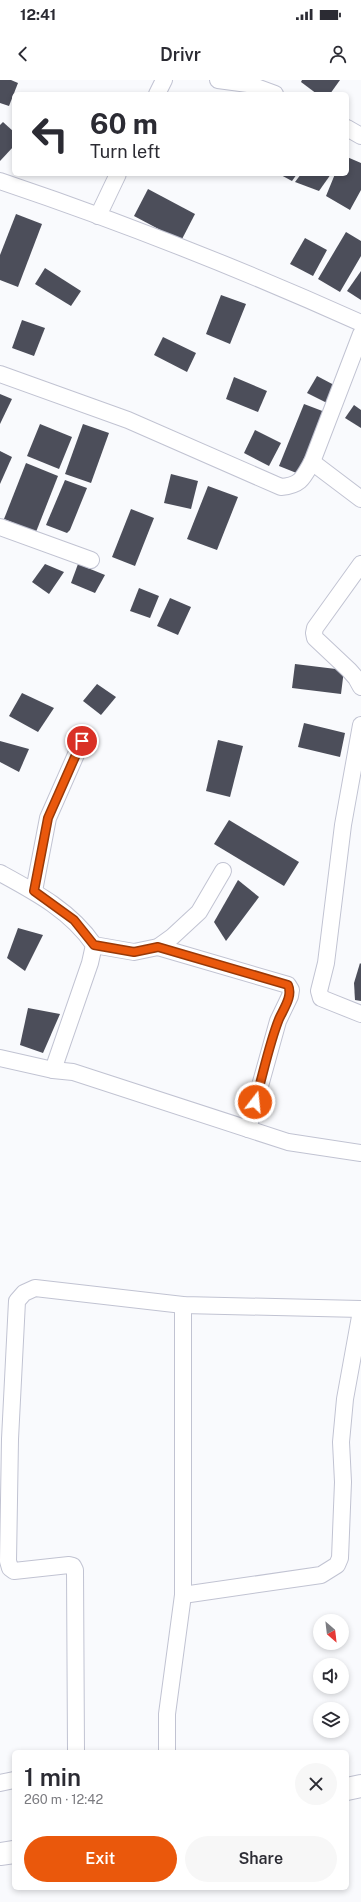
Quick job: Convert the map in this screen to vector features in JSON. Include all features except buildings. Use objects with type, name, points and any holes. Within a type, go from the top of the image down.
[{"type":"highway","points":[[349,1789],[361,1786]]},
{"type":"highway","points":[[0,1854],[12,1852]]},
{"type":"street","points":[[158,92],[164,80]]},
{"type":"street","points":[[218,80],[248,84],[270,92]]},
{"type":"street","points":[[349,129],[361,136]]},
{"type":"street","points":[[98,216],[117,176]]},
{"type":"street","points":[[0,181],[98,216],[277,286],[361,323]]},
{"type":"street","points":[[0,374],[128,420],[281,487],[293,486],[301,482],[312,462],[361,334]]},
{"type":"street","points":[[312,462],[361,499]]},
{"type":"street","points":[[0,527],[91,560]]},
{"type":"street","points":[[361,564],[315,628],[314,633],[315,638],[356,678],[361,687]]},
{"type":"street","points":[[361,724],[343,825],[326,963],[319,992],[321,998],[361,1014]]},
{"type":"street","points":[[34,891],[48,818],[82,741]]},
{"type":"street","points":[[0,873],[34,891],[74,920],[94,945],[134,952],[158,947],[172,937],[199,912],[223,871]]},
{"type":"street","points":[[53,1070],[90,963],[94,945]]},
{"type":"street","points":[[158,947],[288,985],[291,990],[290,996],[278,1021],[248,1129]]},
{"type":"street","points":[[0,1058],[53,1070],[73,1072],[288,1142],[361,1153]]},
{"type":"street","points":[[76,1750],[75,1570],[73,1566],[69,1565],[14,1571],[10,1568],[8,1561],[10,1439],[17,1301],[24,1293],[35,1288],[183,1305],[361,1310],[345,1399],[341,1442],[343,1482],[340,1558],[337,1565],[321,1575],[183,1595]]},
{"type":"street","points":[[168,1750],[168,1714],[183,1595],[183,1305]]},
{"type":"street","points":[[0,1783],[12,1780]]},
{"type":"route","points":[[82,741],[48,818],[34,891],[74,920],[86,933],[94,945],[134,952],[158,947],[284,982],[288,985],[291,990],[290,996],[278,1021],[255,1102]]}]
